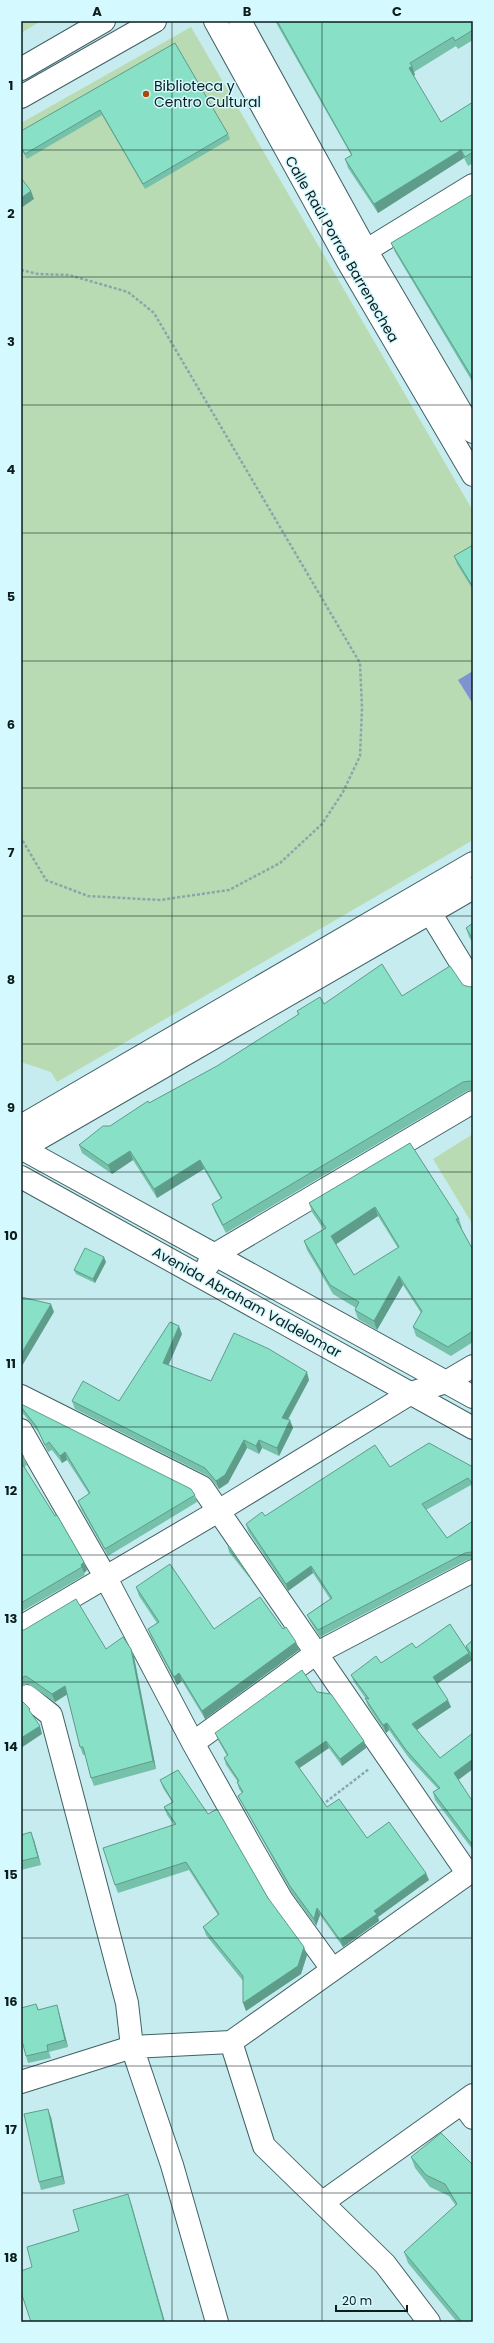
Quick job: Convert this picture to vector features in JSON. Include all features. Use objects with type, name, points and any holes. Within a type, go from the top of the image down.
[{"type":"street","points":[[21,69],[104,21]]},
{"type":"street","points":[[21,97],[155,21]]},
{"type":"street","name":"Calle Raúl Porras Barrenechea","points":[[214,21],[348,262],[470,463]]},
{"type":"street","name":"Calle Raúl Porras Barrenechea","points":[[240,21],[366,250],[473,432]]},
{"type":"street","points":[[348,262],[473,185]]},
{"type":"street","points":[[21,1149],[425,904],[473,864]]},
{"type":"street","points":[[21,1126],[425,904],[473,888]]},
{"type":"street","points":[[425,904],[473,984]]},
{"type":"street","points":[[202,1277],[214,1255],[473,1102]]},
{"type":"street","name":"Avenida Abraham Valdelomar","points":[[21,1149],[473,1397]]},
{"type":"street","name":"Avenida Abraham Valdelomar","points":[[21,1177],[473,1428]]},
{"type":"street","points":[[21,1627],[220,1510],[411,1393],[446,1382],[473,1366]]},
{"type":"street","points":[[21,1396],[202,1487],[220,1510],[315,1654],[470,1872],[231,2042],[132,2047],[21,2082]]},
{"type":"street","points":[[21,1430],[106,1578],[193,1744],[282,1900],[332,1969]]},
{"type":"street","points":[[193,1744],[315,1654],[471,1576]]},
{"type":"street","points":[[27,1696],[51,1715],[127,2003],[132,2047],[172,2165],[217,2322]]},
{"type":"street","points":[[231,2042],[264,2146],[323,2202],[384,2264],[429,2322]]},
{"type":"street","points":[[323,2202],[469,2106]]},
{"type":"path","points":[[21,270],[38,274],[69,274],[128,292],[154,313],[360,663],[362,708],[360,756],[343,792],[322,824],[280,863],[229,890],[160,900],[88,896],[46,880],[21,838]]},
{"type":"path","points":[[319,1807],[387,1756]]},
{"type":"green space","points":[[21,21],[41,21],[21,33]]},
{"type":"green space","points":[[191,27],[473,511],[473,840],[57,1082],[51,1072],[21,1062],[21,123]]},
{"type":"green space","points":[[473,1134],[473,1225],[433,1159]]},
{"type":"water","points":[[473,671],[473,704],[458,680]]},
{"type":"building","points":[[277,21],[473,21],[473,30],[455,41],[453,37],[410,63],[412,66],[409,68],[441,122],[473,102],[473,152],[465,157],[461,150],[374,204],[345,159],[352,155]]},
{"type":"building","points":[[175,43],[228,134],[143,184],[100,110],[25,154],[21,147],[21,131]]},
{"type":"building","points":[[21,178],[31,191],[21,198]]},
{"type":"building","points":[[473,194],[473,379],[391,243]]},
{"type":"building","points":[[473,545],[473,587],[454,556]]},
{"type":"building","points":[[473,923],[473,939],[466,928]]},
{"type":"building","points":[[382,964],[402,996],[450,966],[463,985],[470,987],[473,986],[473,1082],[463,1082],[223,1225],[212,1204],[222,1198],[200,1160],[154,1189],[130,1151],[108,1165],[79,1145],[103,1126],[110,1126],[148,1101],[149,1103],[217,1066],[299,1014],[297,1011],[320,997],[324,1004]]},
{"type":"building","points":[[410,1143],[459,1219],[456,1219],[473,1250],[473,1331],[448,1347],[413,1327],[422,1311],[399,1276],[374,1321],[355,1310],[359,1302],[330,1285],[304,1241],[326,1228],[309,1203]],"holes":[[[375,1207],[399,1247],[354,1275],[331,1236]]]},
{"type":"building","points":[[85,1248],[104,1257],[93,1279],[74,1270]]},
{"type":"building","points":[[21,1297],[51,1304],[21,1354]]},
{"type":"building","points":[[170,1322],[179,1326],[163,1363],[211,1381],[234,1333],[269,1349],[307,1372],[282,1418],[290,1420],[277,1448],[259,1440],[256,1446],[244,1440],[225,1475],[216,1481],[205,1468],[72,1401],[83,1381],[119,1401]]},
{"type":"building","points":[[21,1404],[191,1489],[195,1495],[105,1549],[78,1501],[90,1493],[65,1452],[60,1456],[49,1442],[45,1445],[36,1426],[21,1407]]},
{"type":"building","points":[[429,1443],[473,1467],[473,1485],[468,1478],[422,1504],[447,1538],[473,1521],[473,1553],[465,1553],[318,1630],[307,1615],[332,1598],[311,1566],[286,1584],[246,1524],[262,1512],[265,1516],[375,1445],[390,1467]]},
{"type":"building","points":[[21,1452],[24,1457],[21,1459]]},
{"type":"building","points":[[21,1462],[55,1516],[57,1515],[84,1562],[81,1565],[82,1567],[21,1603]]},
{"type":"building","points":[[229,1546],[250,1577],[228,1547]]},
{"type":"building","points":[[170,1564],[214,1629],[260,1597],[283,1629],[286,1627],[296,1642],[202,1711],[179,1673],[174,1677],[148,1629],[159,1622],[136,1587]]},
{"type":"building","points":[[76,1599],[106,1649],[123,1637],[131,1649],[153,1761],[91,1778],[83,1747],[80,1747],[65,1686],[52,1694],[26,1676],[21,1678],[21,1630],[24,1630]]},
{"type":"building","points":[[450,1624],[469,1653],[433,1677],[448,1700],[412,1724],[440,1758],[473,1733],[473,1759],[454,1773],[473,1802],[473,1841],[471,1843],[433,1792],[440,1788],[406,1750],[387,1723],[383,1725],[365,1698],[369,1699],[351,1675],[376,1656],[381,1663],[412,1643],[416,1648]]},
{"type":"building","points":[[473,1640],[473,1657],[466,1646]]},
{"type":"building","points":[[302,1670],[317,1692],[331,1694],[364,1741],[340,1759],[326,1741],[295,1762],[327,1807],[339,1799],[367,1838],[389,1822],[426,1873],[374,1911],[377,1914],[340,1940],[317,1908],[314,1919],[290,1886],[238,1796],[243,1792],[237,1782],[239,1781],[224,1758],[228,1755],[215,1733]]},
{"type":"building","points":[[21,1700],[30,1709],[29,1710],[40,1726],[21,1738]]},
{"type":"building","points":[[178,1770],[208,1814],[217,1809],[268,1898],[304,1947],[298,1966],[243,2003],[243,1976],[203,1927],[219,1914],[186,1862],[115,1885],[103,1848],[176,1824],[164,1807],[173,1802],[160,1780]]},
{"type":"building","points":[[31,1832],[38,1857],[21,1861],[21,1835]]},
{"type":"building","points":[[36,2004],[38,2010],[57,2005],[65,2040],[47,2045],[48,2051],[26,2056],[21,2037],[21,2008]]},
{"type":"building","points":[[48,2109],[62,2176],[39,2182],[24,2114]]},
{"type":"building","points":[[441,2133],[473,2165],[473,2322],[462,2322],[404,2252],[457,2204],[445,2184],[426,2175],[411,2157]]},
{"type":"building","points":[[128,2194],[164,2322],[31,2322],[21,2292],[21,2271],[32,2267],[27,2247],[79,2231],[73,2210]]},
{"type":"place","name":"Biblioteca y Centro Cultural","points":[[146,94]]}]
